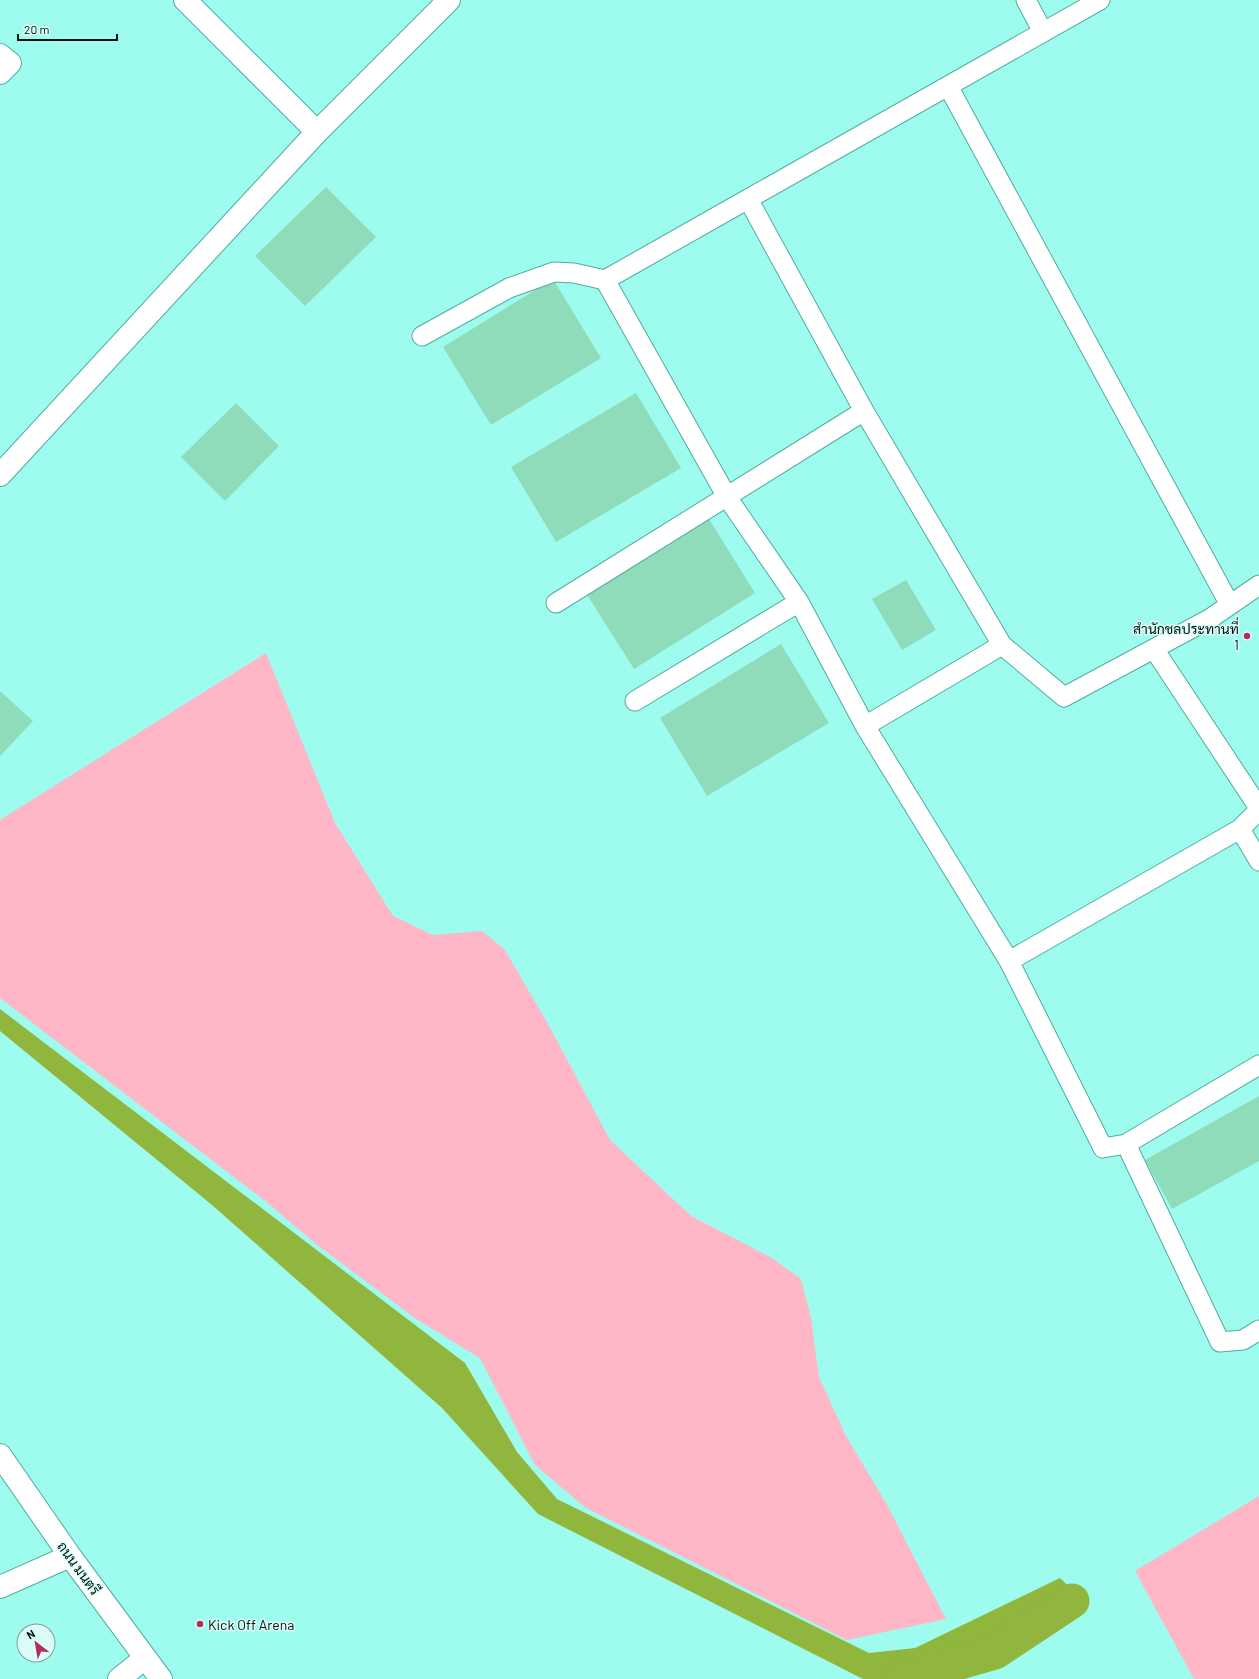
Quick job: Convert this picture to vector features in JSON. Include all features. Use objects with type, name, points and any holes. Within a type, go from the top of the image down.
[{"type":"street","points":[[185,0],[317,132]]},
{"type":"street","points":[[0,475],[317,132],[449,0]]},
{"type":"street","points":[[0,55],[10,63],[0,74]]},
{"type":"street","name":"ถนน มนตรี","points":[[0,1455],[70,1556],[162,1679]]},
{"type":"street","points":[[0,1587],[70,1556]]},
{"type":"street","points":[[119,1679],[145,1658]]},
{"type":"lane","points":[[1026,0],[1043,32]]},
{"type":"lane","points":[[422,336],[509,288],[554,272],[574,273],[605,280],[1100,0]]},
{"type":"lane","points":[[948,86],[1230,605]]},
{"type":"lane","points":[[748,200],[864,411],[1002,645],[1064,697],[1211,618],[1259,585]]},
{"type":"lane","points":[[605,280],[727,497],[800,602],[865,726],[1009,961],[1103,1148],[1126,1144],[1259,1065]]},
{"type":"lane","points":[[556,603],[864,411]]},
{"type":"lane","points":[[635,701],[800,602]]},
{"type":"lane","points":[[865,726],[1002,645]]},
{"type":"lane","points":[[1009,961],[1240,829],[1259,809],[1154,649]]},
{"type":"lane","points":[[1240,829],[1259,861]]},
{"type":"lane","points":[[1126,1144],[1220,1342],[1243,1340],[1259,1330]]},
{"type":"shaded area","points":[[266,653],[335,823],[393,916],[433,935],[482,931],[505,950],[548,1024],[610,1140],[691,1216],[772,1258],[801,1279],[811,1318],[819,1377],[846,1436],[886,1503],[946,1619],[847,1640],[586,1508],[535,1465],[480,1358],[416,1319],[316,1244],[264,1200],[0,998],[0,820]]},
{"type":"shaded area","points":[[0,1009],[465,1363],[517,1452],[557,1499],[869,1653],[915,1648],[1060,1578],[1084,1601],[930,1679],[863,1679],[538,1514],[442,1408],[212,1205],[0,1031]]},
{"type":"shaded area","points":[[1259,1496],[1259,1679],[1194,1679],[1135,1571]]},
{"type":"building","points":[[326,187],[376,237],[305,306],[255,256]]},
{"type":"building","points":[[553,279],[601,358],[491,425],[443,347]]},
{"type":"building","points":[[636,393],[681,468],[556,542],[511,467]]},
{"type":"building","points":[[236,403],[279,446],[225,501],[181,457]]},
{"type":"building","points":[[706,514],[755,593],[634,669],[584,590]]},
{"type":"building","points":[[906,580],[936,630],[902,650],[872,599]]},
{"type":"building","points":[[781,644],[829,723],[707,796],[660,718]]},
{"type":"building","points":[[0,691],[33,721],[0,756]]},
{"type":"building","points":[[1259,1096],[1259,1161],[1172,1209],[1145,1160]]},
{"type":"waterway","points":[[901,1679],[995,1652],[1072,1601]]},
{"type":"place","name":"สำนักชลประทานที่ 1","points":[[1247,636]]},
{"type":"place","name":"Kick Off Arena","points":[[200,1624]]}]
